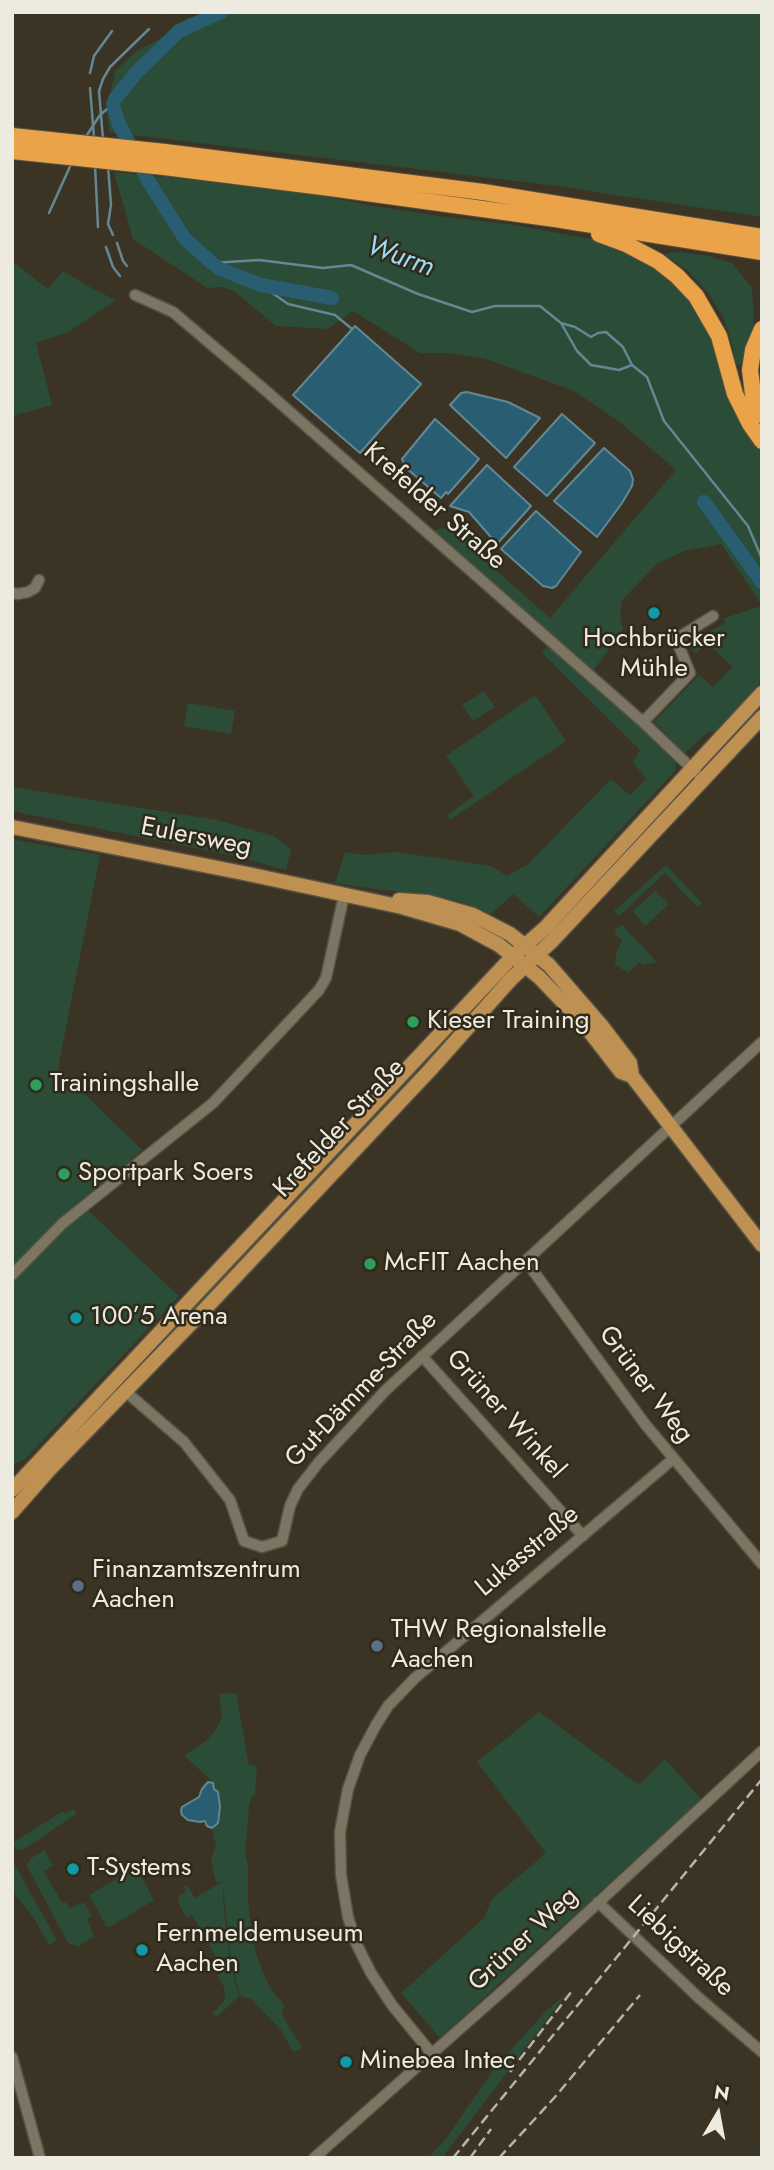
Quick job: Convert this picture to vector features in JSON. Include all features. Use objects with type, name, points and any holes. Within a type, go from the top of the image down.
[{"type":"highway","points":[[12,136],[762,252]]},
{"type":"highway","points":[[12,151],[164,160],[483,192],[762,237]]},
{"type":"highway","points":[[555,219],[643,252],[666,266],[684,282],[701,303],[715,328],[735,394],[762,441]]},
{"type":"highway","points":[[709,228],[762,228]]},
{"type":"highway","points":[[762,329],[753,350],[750,375],[753,394],[762,415]]},
{"type":"main road","name":"Krefelder Straße","points":[[12,1512],[15,1494],[524,944],[542,931],[762,693]]},
{"type":"main road","name":"Krefelder Straße","points":[[15,1494],[125,1391],[206,1308],[430,1070],[472,1020],[762,717]]},
{"type":"main road","name":"Eulersweg","points":[[12,827],[237,871],[460,923],[482,934],[525,965],[556,993],[583,1023],[621,1072],[632,1076],[630,1063],[593,1014],[549,965],[524,944],[490,923],[449,907],[411,900],[370,900]]},
{"type":"main road","points":[[632,1076],[762,1245]]},
{"type":"street","name":"Krefelder Straße","points":[[135,295],[173,312],[643,722],[703,779]]},
{"type":"street","points":[[12,593],[28,592],[35,588],[39,580]]},
{"type":"street","points":[[643,722],[690,673],[676,639],[713,616]]},
{"type":"street","points":[[12,1275],[63,1223],[213,1103],[319,990],[326,978],[344,895]]},
{"type":"street","name":"Gut-Dämme-Straße","points":[[125,1391],[184,1442],[230,1500],[244,1541],[262,1547],[282,1541],[290,1506],[308,1476],[387,1390],[762,1042]]},
{"type":"street","name":"Grüner Weg","points":[[526,1261],[621,1393],[762,1564]]},
{"type":"street","name":"Grüner Winkel","points":[[422,1356],[583,1536]]},
{"type":"street","name":"Lukasstraße","points":[[432,2054],[384,1994],[363,1959],[351,1930],[343,1896],[340,1832],[348,1789],[360,1755],[388,1706],[406,1686],[673,1459]]},
{"type":"street","name":"Grüner Weg","points":[[314,2158],[432,2054],[762,1752]]},
{"type":"street","name":"Liebigstraße","points":[[598,1902],[699,1998],[762,2052]]},
{"type":"street","points":[[12,2057],[40,2158]]},
{"type":"green space","points":[[208,12],[762,12],[762,217],[549,185],[109,132],[107,112],[115,71],[134,53]]},
{"type":"green space","points":[[114,172],[319,195],[446,217],[515,225],[591,239],[647,262],[690,299],[715,345],[730,405],[750,439],[762,452],[762,605],[721,544],[685,551],[658,563],[622,600],[620,615],[623,630],[593,671],[432,531],[457,525],[467,534],[475,552],[550,618],[676,470],[621,423],[574,391],[486,359],[449,353],[420,353],[353,311],[328,329],[276,326],[234,291],[221,287],[207,288],[133,239]]},
{"type":"green space","points":[[680,252],[732,263],[752,288],[754,322],[747,367],[735,364],[724,319],[709,294],[687,270],[663,254]]},
{"type":"green space","points":[[12,261],[48,289],[63,271],[116,300],[70,331],[36,343],[52,405],[12,416]]},
{"type":"green space","points":[[762,606],[762,680],[715,732],[709,731],[685,753],[654,722],[699,675],[713,687],[732,667],[708,643],[695,654],[689,643],[725,623],[724,618]]},
{"type":"green space","points":[[548,644],[675,760],[676,770],[539,917],[513,894],[491,914],[463,902],[428,894],[335,883],[345,852],[363,855],[396,852],[491,866],[507,876],[528,864],[611,779],[630,795],[646,779],[633,762],[640,750],[542,653]]},
{"type":"green space","points":[[484,691],[495,707],[473,721],[462,705]]},
{"type":"green space","points":[[535,695],[566,741],[450,820],[447,815],[474,796],[446,756]]},
{"type":"green space","points":[[188,703],[235,711],[231,734],[184,726]]},
{"type":"green space","points":[[12,787],[217,820],[274,836],[291,850],[286,870],[239,857],[12,811]]},
{"type":"green space","name":"Sportpark Soers","points":[[12,839],[100,855],[58,1068],[142,1150],[81,1204],[179,1296],[26,1458],[12,1466]]},
{"type":"green space","points":[[666,865],[702,903],[699,906],[665,873],[619,916],[614,911]]},
{"type":"green space","points":[[655,891],[669,904],[645,926],[633,911]]},
{"type":"green space","points":[[622,925],[655,963],[643,965],[640,962],[628,973],[615,964],[622,940],[614,934]]},
{"type":"green space","points":[[436,1047],[426,1065],[32,1482],[29,1479]]},
{"type":"green space","points":[[236,1693],[249,1765],[257,1766],[255,1795],[252,1795],[249,1807],[245,1853],[252,1933],[263,1972],[270,1988],[285,2006],[281,2013],[302,2048],[293,2052],[281,2030],[251,1999],[240,1996],[231,1961],[223,1887],[230,1962],[239,1996],[217,2017],[213,2013],[224,2001],[225,1994],[217,1976],[224,1971],[192,1915],[186,1918],[178,1902],[187,1885],[195,1898],[222,1882],[216,1882],[211,1860],[216,1846],[208,1808],[210,1779],[184,1756],[206,1741],[215,1731],[222,1718],[219,1694]]},
{"type":"green space","points":[[539,1712],[639,1785],[665,1759],[701,1799],[440,2038],[401,1993],[484,1918],[492,1899],[546,1853],[477,1762]]},
{"type":"green space","points":[[73,1809],[76,1814],[23,1850],[16,1849],[12,1843],[63,1811],[65,1814]]},
{"type":"green space","points":[[44,1850],[53,1865],[44,1871],[62,1903],[66,1902],[70,1908],[84,1902],[92,1916],[87,1919],[94,1936],[78,1947],[68,1943],[27,1865],[30,1859]]},
{"type":"green space","points":[[12,1860],[57,1940],[49,1945],[34,1918],[12,1891]]},
{"type":"green space","points":[[133,1869],[138,1870],[154,1900],[110,1927],[106,1926],[89,1895]]},
{"type":"green space","points":[[568,1992],[442,2158],[428,2158],[445,2140],[494,2069],[544,2013]]},
{"type":"water","points":[[355,326],[421,384],[360,453],[293,395]]},
{"type":"water","points":[[467,392],[508,402],[540,418],[506,458],[450,405],[461,393]]},
{"type":"water","points":[[562,414],[595,443],[547,496],[514,467]]},
{"type":"water","points":[[435,419],[479,459],[448,494],[446,492],[441,498],[405,467],[402,459]]},
{"type":"water","points":[[604,448],[630,471],[633,479],[622,503],[597,537],[554,501]]},
{"type":"water","points":[[487,465],[531,506],[497,544],[469,512],[450,506]]},
{"type":"water","points":[[536,511],[581,552],[552,588],[543,586],[501,549]]},
{"type":"water","points":[[208,1782],[213,1783],[218,1792],[220,1807],[218,1823],[212,1828],[207,1826],[205,1821],[188,1820],[181,1811],[182,1807],[199,1797]]},
{"type":"waterway","name":"Wurm","points":[[221,12],[179,31],[136,73],[113,104],[118,122],[147,179],[185,239],[212,263],[220,269],[261,285],[332,298]]},
{"type":"waterway","points":[[103,139],[99,91],[103,79],[110,67],[149,29]]},
{"type":"waterway","points":[[90,73],[94,56],[112,31]]},
{"type":"waterway","points":[[90,88],[94,137]]},
{"type":"waterway","points":[[85,138],[100,115],[113,104]]},
{"type":"waterway","points":[[49,213],[72,162]]},
{"type":"waterway","points":[[95,165],[98,227]]},
{"type":"waterway","points":[[108,166],[111,205],[108,224],[113,235]]},
{"type":"waterway","points":[[117,243],[127,266]]},
{"type":"waterway","points":[[106,247],[113,267],[120,276]]},
{"type":"waterway","name":"Wurm","points":[[212,263],[259,260],[323,268],[351,265],[418,294],[472,312],[495,306],[540,306],[561,323],[575,327],[591,337],[606,332],[623,347],[632,365],[647,377],[664,421],[748,526],[762,559]]},
{"type":"waterway","points":[[261,285],[288,304],[335,315],[352,329]]},
{"type":"waterway","name":"Wurm","points":[[561,323],[577,351],[591,365],[619,370],[632,365]]},
{"type":"waterway","name":"Wurm","points":[[704,502],[762,582]]},
{"type":"railway","points":[[453,2158],[762,1779]]},
{"type":"railway","points":[[510,2072],[572,1991]]},
{"type":"railway","points":[[499,2158],[555,2097],[640,1995]]},
{"type":"railway","points":[[470,2158],[491,2129]]},
{"type":"place","name":"Hochbrücker Mühle","points":[[654,613]]},
{"type":"place","name":"Kieser Training","points":[[413,1022]]},
{"type":"place","name":"Trainingshalle","points":[[36,1085]]},
{"type":"place","name":"Sportpark Soers","points":[[64,1174]]},
{"type":"place","name":"McFIT Aachen","points":[[370,1264]]},
{"type":"place","name":"100’5 Arena","points":[[76,1318]]},
{"type":"place","name":"Finanzamtszentrum Aachen","points":[[78,1586]]},
{"type":"place","name":"THW Regionalstelle Aachen","points":[[377,1646]]},
{"type":"place","name":"T-Systems","points":[[73,1869]]},
{"type":"place","name":"Fernmeldemuseum Aachen","points":[[142,1950]]},
{"type":"place","name":"Minebea Intec","points":[[346,2062]]}]
